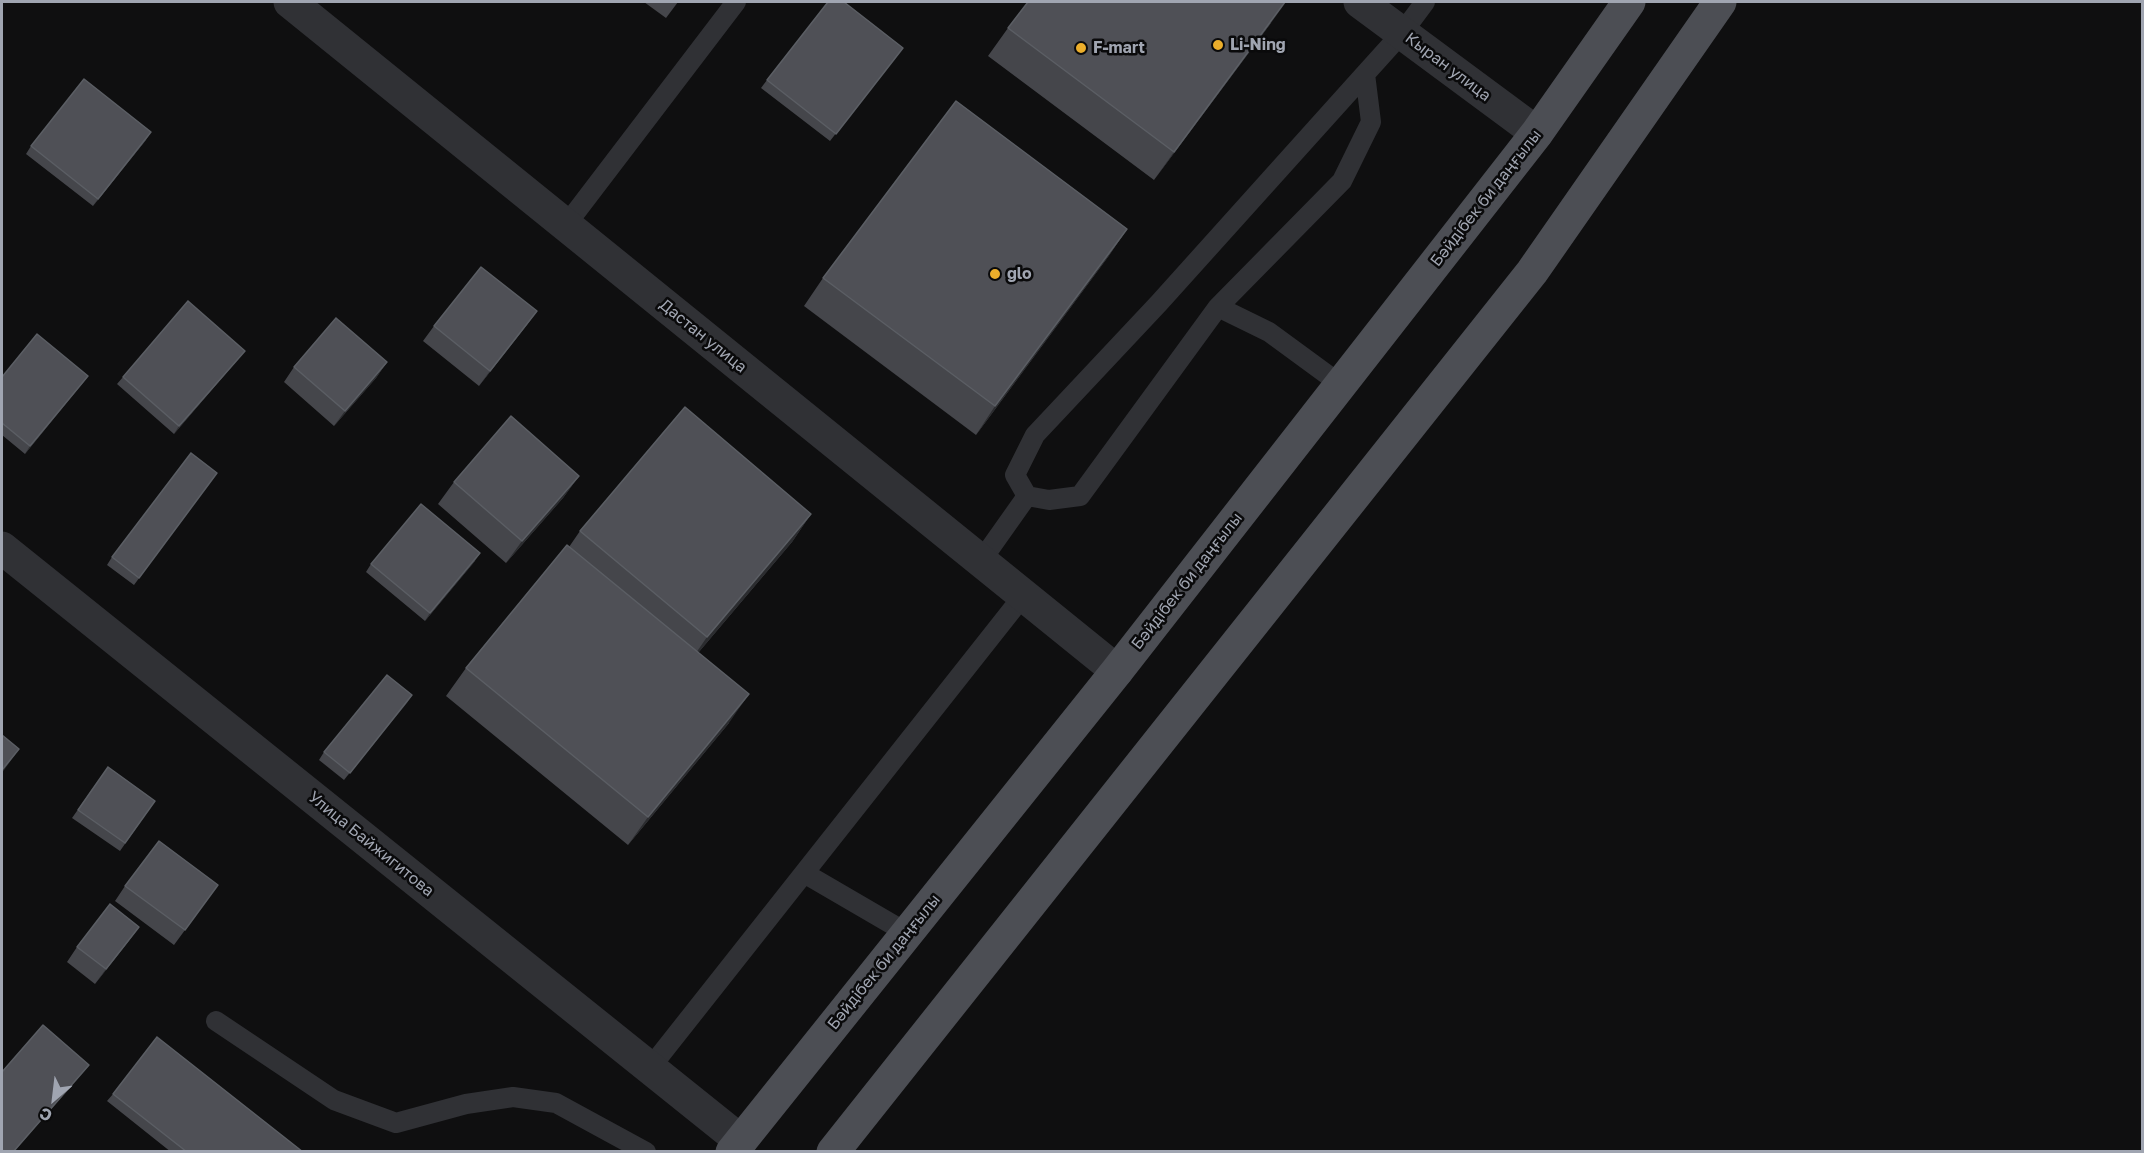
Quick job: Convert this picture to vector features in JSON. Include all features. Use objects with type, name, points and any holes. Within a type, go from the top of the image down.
[{"type":"main road","name":"Бәйдібек би даңғылы","points":[[737,1146],[1117,671],[1537,134],[1629,2]]},
{"type":"main road","points":[[833,1152],[1532,272],[1720,2]]},
{"type":"street","name":"Дастан улица","points":[[290,2],[1117,671]]},
{"type":"street","name":"Кыран улица","points":[[1360,2],[1537,134]]},
{"type":"street","name":"Улица Байжигитова","points":[[2,548],[650,1068],[737,1146]]},
{"type":"lane","points":[[566,225],[736,2]]},
{"type":"lane","points":[[1365,74],[1371,122],[1342,181],[1218,307],[1080,496],[1049,500],[1027,496],[1015,475],[1035,435],[1159,303],[1365,74],[1402,33],[1425,2]]},
{"type":"lane","points":[[1218,307],[1269,332],[1340,384]]},
{"type":"lane","points":[[981,561],[1027,496]]},
{"type":"lane","points":[[650,1068],[1023,596]]},
{"type":"lane","points":[[804,873],[907,933]]},
{"type":"lane","points":[[216,1020],[334,1100],[396,1123],[466,1104],[513,1097],[556,1103],[646,1152]]},
{"type":"building","points":[[828,2],[844,2],[903,48],[836,134],[767,80]]},
{"type":"building","points":[[1028,2],[1285,2],[1174,152],[1008,28]]},
{"type":"building","points":[[84,79],[151,132],[98,199],[31,146]]},
{"type":"building","points":[[956,101],[1127,229],[995,406],[823,278]]},
{"type":"building","points":[[481,267],[537,311],[490,371],[434,326]]},
{"type":"building","points":[[188,301],[245,351],[179,426],[123,377]]},
{"type":"building","points":[[336,318],[387,362],[345,411],[294,367]]},
{"type":"building","points":[[37,334],[88,376],[30,446],[2,423],[2,377]]},
{"type":"building","points":[[685,407],[811,514],[707,637],[580,531]]},
{"type":"building","points":[[511,416],[579,476],[522,541],[454,482]]},
{"type":"building","points":[[191,453],[217,473],[139,578],[112,557]]},
{"type":"building","points":[[421,504],[480,553],[430,613],[371,564]]},
{"type":"building","points":[[567,545],[749,694],[648,817],[466,668]]},
{"type":"building","points":[[387,675],[412,695],[350,773],[324,752]]},
{"type":"building","points":[[2,735],[19,749],[2,770]]},
{"type":"building","points":[[108,767],[155,801],[125,843],[78,810]]},
{"type":"building","points":[[159,841],[218,885],[185,930],[125,886]]},
{"type":"building","points":[[110,904],[139,927],[106,969],[77,947]]},
{"type":"building","points":[[43,1025],[89,1065],[13,1152],[4,1152],[2,1149],[2,1072]]},
{"type":"building","points":[[157,1037],[303,1152],[187,1152],[113,1094]]},
{"type":"place","name":"Li-Ning","points":[[1218,45]]},
{"type":"place","name":"F-mart","points":[[1081,48]]},
{"type":"place","name":"glo","points":[[995,274]]}]
